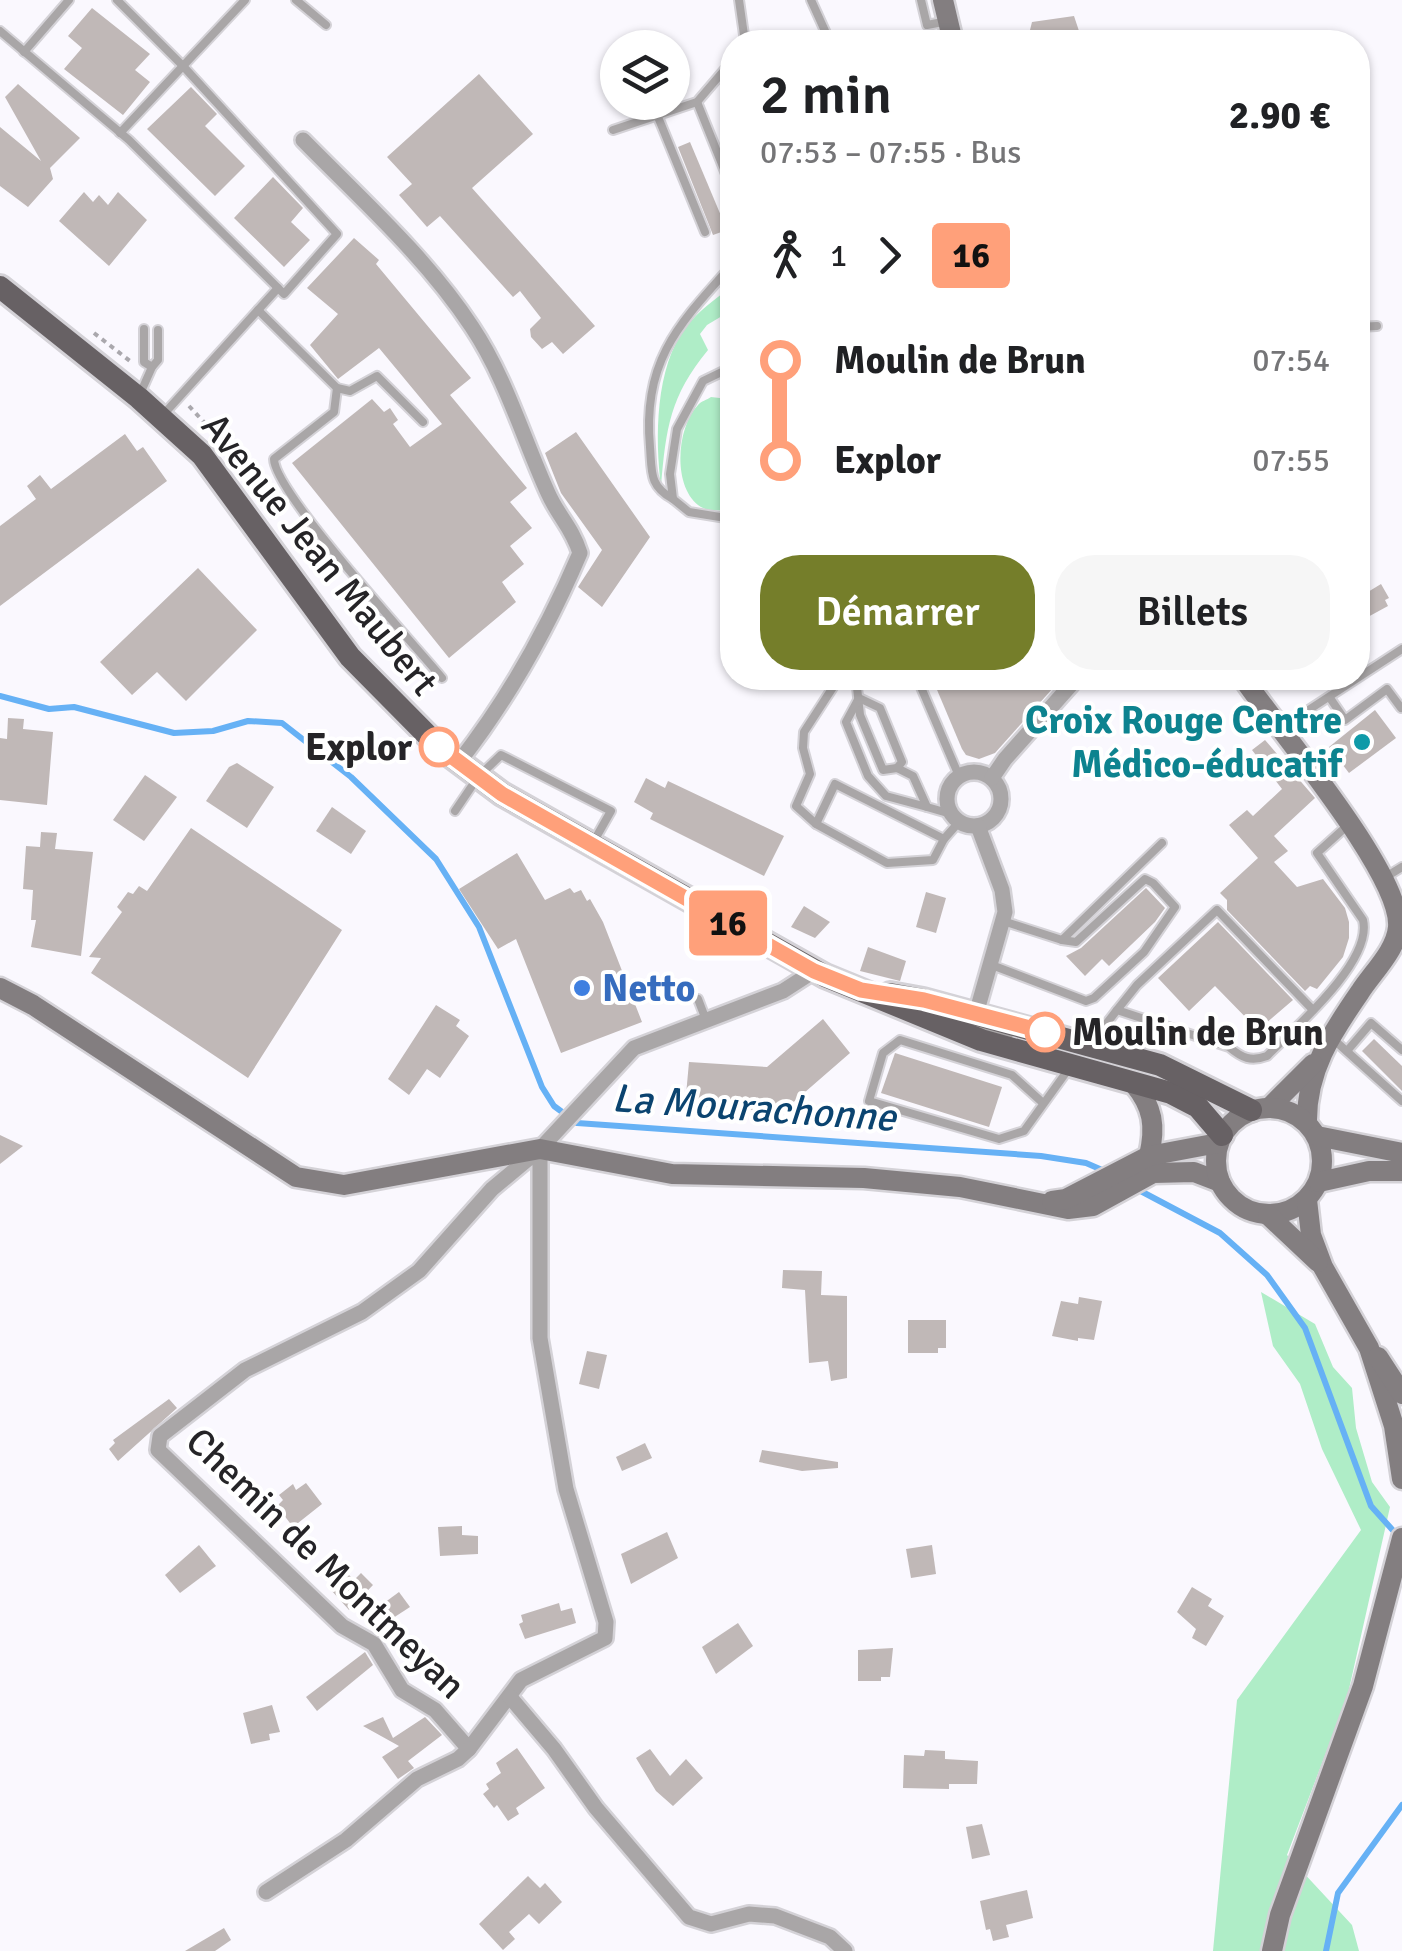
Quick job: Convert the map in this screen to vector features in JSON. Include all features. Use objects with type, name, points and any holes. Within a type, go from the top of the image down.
[{"type":"main road","name":"Avenue Jean Maubert","points":[[0,286],[139,398],[202,455],[350,657],[415,725],[478,777],[814,971],[981,1040],[1171,1093],[1198,1107],[1220,1139]]},
{"type":"main road","name":"Avenue Jean Maubert","points":[[861,990],[924,1000],[1090,1044],[1160,1065],[1261,1109]]},
{"type":"street","points":[[303,140],[412,251],[471,325],[498,371],[550,498],[573,531],[580,553],[533,652],[488,726],[459,762]]},
{"type":"street","points":[[992,778],[1004,759],[1066,690]]},
{"type":"street","points":[[1252,690],[1350,824],[1399,914],[1393,955],[1330,1036],[1309,1086],[1312,1130],[1323,1158],[1319,1182],[1306,1200],[1282,1213],[1268,1215],[1244,1209],[1220,1182],[1216,1156],[1220,1139],[1230,1124],[1261,1109],[1318,1059]]},
{"type":"street","points":[[976,772],[992,778],[998,786],[1001,805],[992,820],[978,826],[955,818],[947,798],[959,776],[976,772]]},
{"type":"street","points":[[978,826],[1005,902],[1004,922],[988,964],[976,1014],[985,1030],[1075,1057],[1075,1066]]},
{"type":"street","points":[[510,1697],[522,1680],[548,1664],[598,1644],[605,1638],[606,1622],[566,1489],[540,1338],[540,1149],[634,1048],[783,991],[814,971]]},
{"type":"street","points":[[0,988],[296,1177],[344,1185],[540,1149],[672,1174],[864,1178],[960,1187],[1068,1208],[1104,1201],[1142,1166],[1154,1128],[1148,1100],[1134,1084]]},
{"type":"street","points":[[1261,1109],[1284,1109],[1312,1130],[1402,1153]]},
{"type":"street","points":[[1042,1203],[1066,1199],[1084,1188],[1220,1139]]},
{"type":"street","name":"Chemin de Montmeyan","points":[[540,1149],[492,1189],[419,1271],[362,1312],[245,1370],[160,1436],[158,1450],[342,1626],[374,1644],[402,1690],[435,1710],[469,1749],[510,1697],[688,1917],[712,1924],[748,1914],[776,1916],[830,1937],[845,1951]]},
{"type":"street","points":[[1142,1166],[1194,1172],[1220,1182]]},
{"type":"street","points":[[1319,1182],[1369,1171],[1402,1171]]},
{"type":"street","points":[[1306,1200],[1323,1267],[1402,1394]]},
{"type":"street","points":[[1268,1215],[1323,1267]]},
{"type":"street","points":[[1370,1348],[1398,1433],[1402,1478]]},
{"type":"street","points":[[1272,1951],[1280,1915],[1363,1686],[1400,1558]]},
{"type":"street","points":[[266,1892],[346,1840],[417,1779],[458,1759],[469,1749]]},
{"type":"lane","points":[[24,52],[70,0]]},
{"type":"lane","points":[[0,31],[120,133],[284,294],[337,234],[117,0]]},
{"type":"lane","points":[[120,133],[246,0]]},
{"type":"lane","points":[[296,0],[326,26]]},
{"type":"lane","points":[[739,0],[743,30]]},
{"type":"lane","points":[[811,0],[825,30]]},
{"type":"lane","points":[[921,0],[928,26],[945,10]]},
{"type":"lane","points":[[690,105],[697,102],[720,75]]},
{"type":"lane","points":[[697,102],[720,159]]},
{"type":"lane","points":[[613,130],[648,120]]},
{"type":"lane","points":[[659,120],[704,232]]},
{"type":"lane","points":[[720,279],[668,340],[652,384],[648,430],[653,480],[659,492],[689,512],[720,517]]},
{"type":"lane","points":[[160,418],[278,288]]},
{"type":"lane","points":[[258,310],[337,388],[350,390],[377,376],[423,422]]},
{"type":"lane","points":[[1370,326],[1377,326]]},
{"type":"lane","points":[[144,329],[144,362],[152,367]]},
{"type":"lane","points":[[139,398],[158,360],[158,330]]},
{"type":"lane","points":[[673,499],[670,474],[677,429],[703,381],[720,373]]},
{"type":"lane","points":[[337,388],[334,412],[274,459],[274,470],[304,513],[442,678]]},
{"type":"lane","points":[[1370,671],[1402,649]]},
{"type":"lane","points":[[1330,698],[1345,720],[1387,689],[1401,708]]},
{"type":"lane","points":[[831,690],[804,732],[803,748],[810,774],[796,806],[816,824],[887,863],[933,860],[955,818],[886,796],[868,776],[846,722],[859,698]]},
{"type":"lane","points":[[858,690],[860,715],[883,770],[897,768],[912,776],[927,807]]},
{"type":"lane","points":[[921,690],[959,776]]},
{"type":"lane","points":[[1280,728],[1342,690]]},
{"type":"lane","points":[[859,698],[880,708],[902,762],[897,768]]},
{"type":"lane","points":[[455,811],[478,777],[501,755],[611,811],[591,845]]},
{"type":"lane","points":[[816,824],[835,784],[944,839]]},
{"type":"lane","points":[[1117,1010],[1230,1047],[1241,1056],[1255,1060],[1267,1056],[1312,1010],[1360,948],[1366,933],[1363,920],[1317,852],[1350,824]]},
{"type":"lane","points":[[1062,940],[1162,843]]},
{"type":"lane","points":[[1383,879],[1402,868]]},
{"type":"lane","points":[[988,964],[1086,1001],[1144,952],[1175,907],[1144,878],[1076,942],[1004,922]]},
{"type":"lane","points":[[1090,1044],[1137,985],[1217,910],[1312,1010]]},
{"type":"lane","points":[[698,999],[706,1020]]},
{"type":"lane","points":[[1346,1052],[1371,1023],[1402,1050]]},
{"type":"lane","points":[[1330,1036],[1402,1101]]},
{"type":"lane","points":[[1044,1103],[1012,1075],[900,1040],[883,1053],[868,1101],[999,1139],[1024,1130],[1075,1066]]},
{"type":"green space","points":[[720,296],[720,317],[700,334],[708,350],[685,382],[672,414],[661,486],[658,426],[668,362],[691,321]]},
{"type":"green space","points":[[711,397],[720,398],[720,510],[701,507],[685,487],[682,473],[685,428],[698,405]]},
{"type":"green space","points":[[1261,1292],[1315,1324],[1333,1367],[1352,1388],[1356,1428],[1372,1482],[1390,1507],[1347,1698],[1287,1855],[1352,1925],[1359,1951],[1213,1951],[1237,1700],[1361,1530],[1322,1449],[1300,1384],[1273,1346]]},
{"type":"building","points":[[92,8],[150,54],[135,70],[150,82],[123,115],[64,69],[82,48],[68,36]]},
{"type":"building","points":[[1074,16],[1079,30],[1030,30],[1032,22]]},
{"type":"building","points":[[479,74],[533,134],[472,188],[595,326],[563,354],[552,342],[542,349],[531,337],[530,329],[541,318],[520,291],[513,297],[440,216],[427,227],[399,195],[412,184],[387,157]]},
{"type":"building","points":[[18,84],[80,138],[50,168],[53,179],[28,207],[0,186],[0,127],[41,161],[5,97]]},
{"type":"building","points":[[191,87],[217,114],[205,126],[245,166],[215,196],[147,129]]},
{"type":"building","points":[[690,142],[720,213],[720,232],[713,235],[678,147]]},
{"type":"building","points":[[273,177],[303,208],[291,222],[310,240],[284,267],[234,218]]},
{"type":"building","points":[[84,192],[93,202],[99,195],[108,205],[118,192],[147,220],[109,266],[59,221]]},
{"type":"building","points":[[354,238],[379,260],[376,264],[471,378],[450,395],[527,488],[510,502],[532,528],[510,546],[524,564],[502,582],[516,602],[449,658],[292,463],[372,399],[384,412],[390,408],[398,420],[393,424],[410,447],[442,424],[379,348],[338,379],[310,345],[338,314],[307,288]]},
{"type":"building","points":[[576,432],[650,537],[602,607],[578,587],[602,550],[561,493],[545,453]]},
{"type":"building","points":[[125,434],[137,451],[143,447],[167,481],[0,606],[0,526],[36,499],[27,486],[40,475],[51,489]]},
{"type":"building","points":[[198,568],[257,630],[186,701],[157,672],[132,695],[100,662]]},
{"type":"building","points":[[1381,584],[1389,598],[1385,600],[1388,606],[1370,616],[1370,591]]},
{"type":"building","points":[[937,690],[1051,690],[995,753],[979,759],[966,755]]},
{"type":"building","name":"Croix Rouge Centre Médico-éducatif","points":[[1375,710],[1396,738],[1349,773],[1329,747]]},
{"type":"building","points":[[8,718],[24,719],[23,729],[53,732],[47,805],[0,800],[0,738],[7,739]]},
{"type":"building","points":[[1265,740],[1315,798],[1274,836],[1288,851],[1274,862],[1297,887],[1323,879],[1345,908],[1349,922],[1343,957],[1317,989],[1310,986],[1305,991],[1227,910],[1227,900],[1220,893],[1258,858],[1229,825],[1247,810],[1253,816],[1282,789],[1252,750]]},
{"type":"building","points":[[237,763],[274,787],[247,828],[206,801],[229,767]]},
{"type":"building","points":[[145,775],[177,797],[144,841],[113,820]]},
{"type":"building","points":[[646,778],[665,788],[668,781],[784,836],[764,876],[650,819],[653,813],[634,802]]},
{"type":"building","points":[[332,807],[366,831],[351,854],[316,831]]},
{"type":"building","points":[[191,828],[342,930],[248,1078],[91,973],[101,958],[89,957],[122,912],[117,907],[128,892],[133,894],[139,886],[147,891]]},
{"type":"building","points":[[41,832],[57,833],[55,849],[93,852],[81,956],[31,947],[36,920],[31,920],[33,890],[23,889],[26,846],[40,847]]},
{"type":"building","points":[[517,853],[545,900],[570,888],[574,893],[581,890],[587,901],[590,899],[603,922],[642,1022],[561,1053],[516,939],[498,949],[459,889]]},
{"type":"building","points":[[1146,888],[1165,908],[1109,966],[1102,959],[1085,976],[1066,956],[1081,948]]},
{"type":"building","points":[[926,892],[946,898],[936,933],[916,927]]},
{"type":"building","points":[[804,906],[830,922],[815,938],[791,927]]},
{"type":"building","points":[[1218,922],[1293,1000],[1258,1030],[1215,986],[1189,1011],[1158,978]]},
{"type":"building","points":[[868,947],[906,961],[900,981],[860,971]]},
{"type":"building","points":[[436,1005],[460,1020],[456,1026],[469,1036],[440,1078],[427,1069],[409,1095],[388,1079]]},
{"type":"building","points":[[823,1019],[850,1053],[789,1106],[789,1112],[685,1106],[689,1062],[767,1067]]},
{"type":"building","points":[[1374,1039],[1402,1066],[1402,1091],[1362,1051]]},
{"type":"building","points":[[895,1053],[1002,1087],[989,1127],[881,1093]]},
{"type":"building","points":[[0,1135],[23,1146],[0,1164]]},
{"type":"building","points":[[783,1270],[822,1271],[821,1295],[847,1296],[847,1378],[831,1381],[828,1361],[809,1363],[805,1290],[782,1288]]},
{"type":"building","points":[[1079,1297],[1102,1301],[1094,1340],[1052,1336],[1061,1301],[1078,1304]]},
{"type":"building","points":[[908,1320],[946,1320],[946,1348],[938,1348],[938,1353],[908,1353]]},
{"type":"building","points":[[587,1351],[607,1355],[599,1389],[579,1384]]},
{"type":"building","points":[[169,1399],[177,1408],[118,1461],[109,1449],[115,1443],[113,1440]]},
{"type":"building","points":[[645,1443],[652,1458],[622,1471],[616,1457]]},
{"type":"building","points":[[762,1450],[838,1462],[838,1468],[802,1471],[759,1462]]},
{"type":"building","points":[[306,1483],[322,1504],[293,1527],[277,1506],[283,1500],[279,1495],[293,1484],[296,1490]]},
{"type":"building","points":[[462,1526],[462,1535],[478,1536],[478,1554],[440,1556],[438,1527]]},
{"type":"building","points":[[667,1532],[678,1558],[631,1584],[621,1554]]},
{"type":"building","points":[[199,1545],[216,1566],[180,1593],[165,1575]]},
{"type":"building","points":[[932,1545],[936,1574],[911,1578],[906,1549]]},
{"type":"building","points":[[361,1573],[373,1585],[349,1610],[332,1591],[349,1575],[354,1580]]},
{"type":"building","points":[[1192,1587],[1212,1599],[1208,1606],[1224,1616],[1206,1646],[1192,1638],[1196,1629],[1177,1612]]},
{"type":"building","points":[[399,1592],[410,1607],[390,1620],[380,1606]]},
{"type":"building","points":[[559,1603],[561,1611],[572,1608],[576,1623],[525,1639],[519,1624],[523,1622],[521,1615]]},
{"type":"building","points":[[738,1623],[753,1646],[716,1674],[702,1647]]},
{"type":"building","points":[[893,1648],[890,1677],[858,1681],[858,1650]]},
{"type":"building","points":[[365,1652],[373,1665],[317,1711],[306,1697]]},
{"type":"building","points":[[272,1705],[280,1732],[269,1734],[270,1740],[251,1744],[243,1713]]},
{"type":"building","points":[[383,1717],[393,1738],[425,1717],[442,1735],[408,1761],[414,1768],[398,1779],[382,1757],[399,1746],[363,1726]]},
{"type":"building","points":[[517,1748],[545,1788],[516,1808],[519,1814],[508,1821],[483,1794],[489,1789],[486,1784],[501,1773],[496,1763]]},
{"type":"building","points":[[650,1749],[670,1776],[686,1759],[703,1778],[673,1806],[656,1791],[636,1758]]},
{"type":"building","points":[[925,1750],[945,1751],[945,1759],[978,1761],[977,1784],[949,1784],[949,1789],[903,1788],[904,1755],[924,1756]]},
{"type":"building","points":[[982,1824],[990,1855],[972,1859],[966,1827]]},
{"type":"building","points":[[528,1876],[540,1888],[545,1883],[562,1902],[539,1924],[529,1914],[509,1932],[515,1939],[503,1950],[479,1924]]},
{"type":"building","points":[[1027,1890],[1033,1918],[1006,1925],[1009,1937],[993,1941],[990,1929],[986,1930],[980,1901]]},
{"type":"building","points":[[224,1928],[231,1940],[215,1951],[185,1951]]},
{"type":"waterway","name":"La Mourachonne","points":[[0,696],[49,709],[74,707],[174,733],[213,731],[248,721],[282,723],[351,777],[436,859],[479,927],[542,1087],[554,1106],[577,1123],[1041,1156],[1086,1163],[1109,1173]]},
{"type":"waterway","name":"La Mourachonne","points":[[1133,1187],[1220,1233],[1267,1275],[1305,1328],[1371,1506],[1398,1536]]},
{"type":"waterway","name":"La Mourachonne","points":[[1326,1951],[1338,1893],[1402,1805]]},
{"type":"bus line","name":"16","points":[[439,747],[502,794],[814,971],[861,990],[924,1000],[1045,1032]]},
{"type":"place","name":"Croix Rouge Centre Médico-éducatif","points":[[1362,742]]},
{"type":"place","name":"Explor","points":[[439,747]]},
{"type":"place","name":"Netto","points":[[582,988]]},
{"type":"place","name":"Moulin de Brun","points":[[1045,1032]]}]
